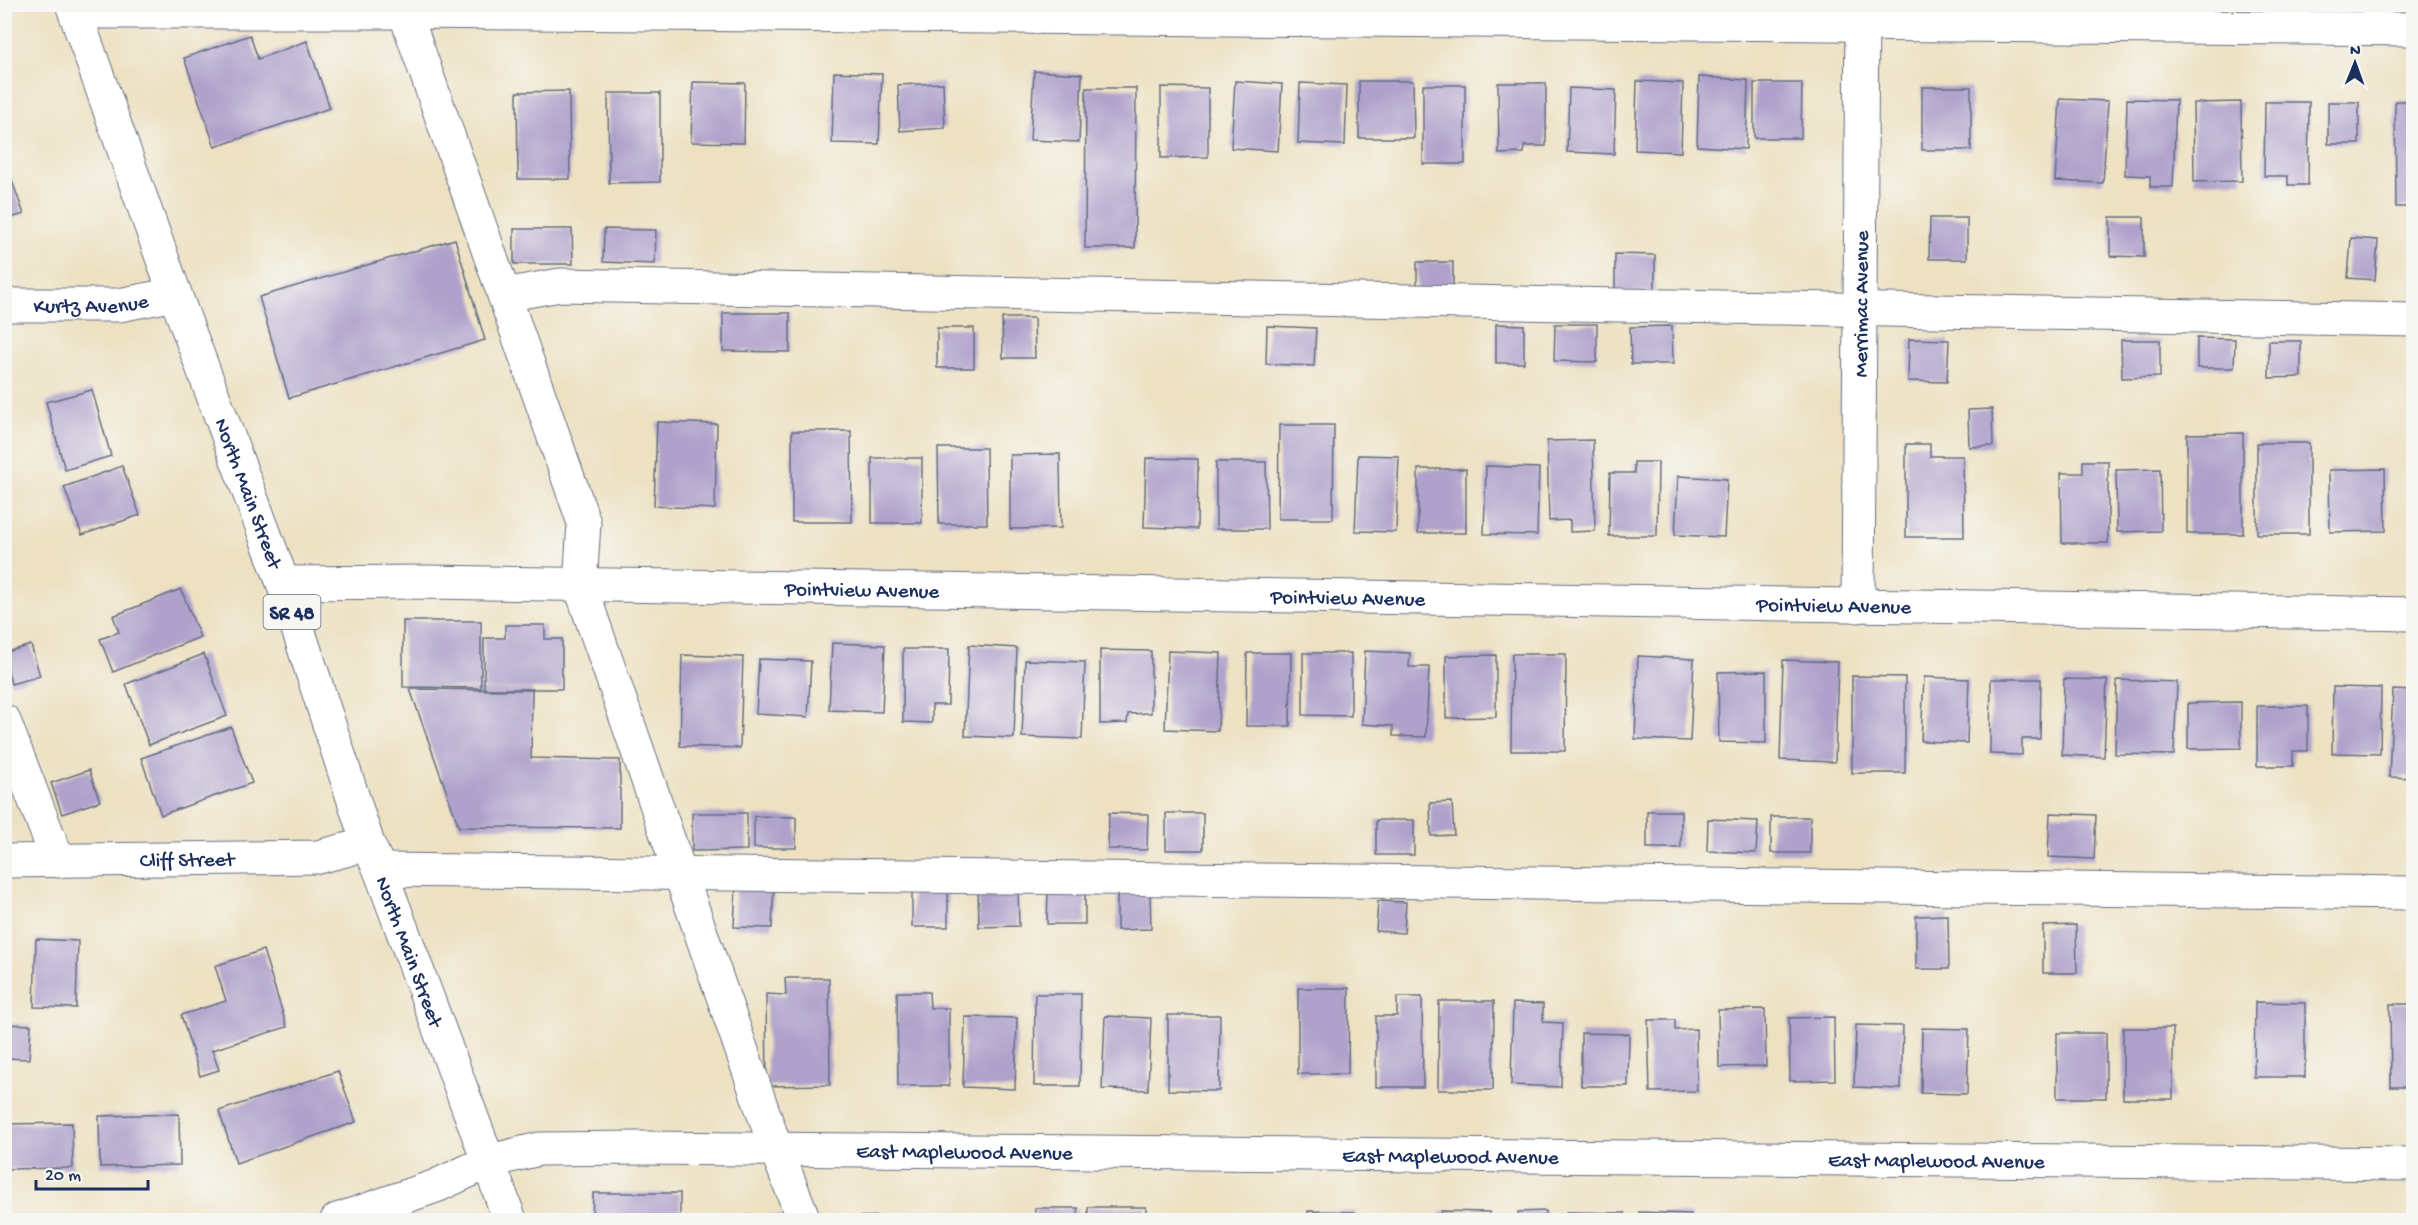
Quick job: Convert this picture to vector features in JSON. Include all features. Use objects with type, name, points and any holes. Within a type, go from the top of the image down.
[{"type":"street","points":[[73,8],[1862,15],[2414,29]]},
{"type":"street","name":"North Main Street","points":[[73,8],[175,294],[283,583],[374,857],[490,1161],[510,1221]]},
{"type":"street","points":[[404,8],[584,523],[580,585],[776,1149],[804,1221]]},
{"type":"street","name":"Merrimac Avenue","points":[[1858,606],[1862,15]]},
{"type":"street","points":[[504,295],[560,285],[2414,320]]},
{"type":"street","name":"Kurtz Avenue","points":[[4,305],[119,305],[175,294]]},
{"type":"street","name":"Pointview Avenue","points":[[283,583],[429,582],[2414,614]]},
{"type":"street","points":[[4,721],[58,861]]},
{"type":"street","name":"Cliff Street","points":[[4,861],[374,857],[680,873],[2414,893]]},
{"type":"street","name":"East Maplewood Avenue","points":[[337,1221],[436,1186],[490,1161],[539,1149],[776,1149],[2414,1164]]},
{"type":"building","points":[[250,35],[258,59],[307,41],[330,108],[215,147],[184,58]]},
{"type":"building","points":[[1034,71],[1082,74],[1079,142],[1030,140]]},
{"type":"building","points":[[834,72],[882,74],[879,144],[832,143]]},
{"type":"building","points":[[1699,77],[1748,80],[1746,149],[1697,146]]},
{"type":"building","points":[[1235,81],[1282,84],[1278,151],[1231,148]]},
{"type":"building","points":[[1359,81],[1413,81],[1414,138],[1359,138]]},
{"type":"building","points":[[1637,81],[1683,83],[1681,152],[1635,150]]},
{"type":"building","points":[[693,82],[745,83],[744,143],[691,142]]},
{"type":"building","points":[[943,83],[945,128],[900,131],[898,85]]},
{"type":"building","points":[[1300,83],[1347,85],[1345,145],[1298,143]]},
{"type":"building","points":[[1498,83],[1546,83],[1546,146],[1524,146],[1524,153],[1499,154]]},
{"type":"building","points":[[1754,83],[1802,83],[1801,138],[1754,138]]},
{"type":"building","points":[[1423,85],[1465,85],[1465,164],[1423,164]]},
{"type":"building","points":[[1161,87],[1208,88],[1208,157],[1161,158]]},
{"type":"building","points":[[1922,87],[1971,87],[1971,150],[1922,150]]},
{"type":"building","points":[[1086,88],[1136,88],[1135,248],[1085,248]]},
{"type":"building","points":[[1569,88],[1616,90],[1614,154],[1567,152]]},
{"type":"building","points":[[569,91],[570,179],[518,179],[517,92]]},
{"type":"building","points":[[608,93],[660,93],[660,182],[609,183]]},
{"type":"building","points":[[2060,99],[2108,101],[2103,183],[2055,181]]},
{"type":"building","points":[[2127,99],[2176,100],[2173,187],[2150,187],[2150,176],[2125,175]]},
{"type":"building","points":[[2395,101],[2414,101],[2414,207],[2396,207]]},
{"type":"building","points":[[2241,102],[2242,181],[2194,182],[2193,103]]},
{"type":"building","points":[[2265,102],[2309,102],[2308,185],[2288,185],[2288,176],[2264,176]]},
{"type":"building","points":[[2328,102],[2359,102],[2359,144],[2328,144]]},
{"type":"building","points":[[8,170],[24,214],[4,220],[4,171]]},
{"type":"building","points":[[2110,217],[2144,217],[2144,257],[2110,256]]},
{"type":"building","points":[[1930,218],[1967,218],[1967,259],[1929,259]]},
{"type":"building","points":[[514,229],[572,229],[573,264],[514,264]]},
{"type":"building","points":[[604,229],[656,230],[655,264],[603,262]]},
{"type":"building","points":[[2351,238],[2378,240],[2375,280],[2348,278]]},
{"type":"building","points":[[455,239],[485,340],[289,398],[259,297]]},
{"type":"building","points":[[1615,254],[1655,255],[1655,292],[1615,292]]},
{"type":"building","points":[[1417,262],[1453,262],[1453,292],[1417,293]]},
{"type":"building","points":[[723,313],[790,313],[790,352],[723,351]]},
{"type":"building","points":[[1002,318],[1034,318],[1035,358],[1003,358]]},
{"type":"building","points":[[1496,324],[1524,325],[1524,363],[1496,363]]},
{"type":"building","points":[[1555,324],[1597,324],[1597,362],[1554,361]]},
{"type":"building","points":[[1267,326],[1316,328],[1314,366],[1266,364]]},
{"type":"building","points":[[1672,326],[1673,364],[1631,364],[1630,327]]},
{"type":"building","points":[[937,328],[974,328],[974,368],[937,368]]},
{"type":"building","points":[[2197,338],[2235,339],[2234,368],[2197,368]]},
{"type":"building","points":[[1909,339],[1949,340],[1947,382],[1908,381]]},
{"type":"building","points":[[2121,340],[2160,340],[2160,377],[2122,378]]},
{"type":"building","points":[[2269,341],[2301,341],[2301,377],[2269,378]]},
{"type":"building","points":[[92,390],[111,456],[65,470],[46,402]]},
{"type":"building","points":[[1992,409],[1993,446],[1969,447],[1968,410]]},
{"type":"building","points":[[657,422],[717,424],[715,509],[654,506]]},
{"type":"building","points":[[1279,425],[1334,425],[1333,519],[1278,519]]},
{"type":"building","points":[[792,431],[851,431],[852,522],[792,522]]},
{"type":"building","points":[[2243,433],[2243,534],[2187,534],[2187,434]]},
{"type":"building","points":[[1593,440],[1595,531],[1570,532],[1570,520],[1549,521],[1547,441]]},
{"type":"building","points":[[2257,443],[2309,443],[2309,534],[2257,534]]},
{"type":"building","points":[[1906,444],[1930,444],[1930,456],[1963,456],[1964,537],[1906,537]]},
{"type":"building","points":[[938,448],[986,448],[987,524],[939,524]]},
{"type":"building","points":[[1060,454],[1061,528],[1010,529],[1010,455]]},
{"type":"building","points":[[1358,455],[1399,456],[1396,532],[1355,531]]},
{"type":"building","points":[[872,458],[922,458],[922,523],[872,523]]},
{"type":"building","points":[[1146,458],[1198,459],[1197,529],[1144,527]]},
{"type":"building","points":[[2083,461],[2108,461],[2108,543],[2062,543],[2061,473],[2083,473]]},
{"type":"building","points":[[1216,462],[1266,462],[1267,529],[1216,529]]},
{"type":"building","points":[[1634,462],[1658,462],[1657,536],[1609,536],[1610,473],[1634,473]]},
{"type":"building","points":[[122,466],[140,515],[82,535],[64,487]]},
{"type":"building","points":[[1486,466],[1539,468],[1537,535],[1484,534]]},
{"type":"building","points":[[1418,469],[1466,469],[1466,533],[1418,533]]},
{"type":"building","points":[[2160,469],[2161,531],[2117,532],[2116,470]]},
{"type":"building","points":[[2385,469],[2386,531],[2330,532],[2329,470]]},
{"type":"building","points":[[1678,476],[1727,479],[1724,537],[1675,535]]},
{"type":"building","points":[[181,589],[200,637],[113,672],[100,639],[119,632],[113,616]]},
{"type":"building","points":[[403,621],[481,621],[481,688],[403,687]]},
{"type":"building","points":[[505,625],[545,625],[545,639],[562,639],[562,689],[484,689],[484,638],[505,638]]},
{"type":"building","points":[[832,643],[885,645],[882,712],[829,710]]},
{"type":"building","points":[[31,645],[40,676],[11,684],[4,653]]},
{"type":"building","points":[[969,645],[1017,648],[1014,738],[965,736]]},
{"type":"building","points":[[903,649],[949,649],[948,705],[932,705],[932,723],[903,722]]},
{"type":"building","points":[[1100,650],[1151,651],[1151,713],[1128,714],[1127,723],[1100,724]]},
{"type":"building","points":[[1168,651],[1221,653],[1218,731],[1165,729]]},
{"type":"building","points":[[1365,651],[1410,653],[1409,667],[1429,667],[1426,737],[1393,736],[1393,726],[1362,724]]},
{"type":"building","points":[[1247,653],[1291,653],[1290,726],[1246,726]]},
{"type":"building","points":[[1303,653],[1351,653],[1351,716],[1303,715]]},
{"type":"building","points":[[204,654],[227,716],[149,745],[126,684]]},
{"type":"building","points":[[1512,654],[1566,654],[1565,751],[1511,751]]},
{"type":"building","points":[[682,655],[743,657],[740,748],[680,746]]},
{"type":"building","points":[[1496,655],[1496,717],[1446,718],[1446,656]]},
{"type":"building","points":[[1638,656],[1694,659],[1690,741],[1635,739]]},
{"type":"building","points":[[759,659],[811,661],[808,717],[756,714]]},
{"type":"building","points":[[1025,660],[1085,662],[1082,739],[1022,737]]},
{"type":"building","points":[[1783,660],[1838,662],[1835,762],[1780,760]]},
{"type":"building","points":[[1766,671],[1766,743],[1719,742],[1718,672]]},
{"type":"building","points":[[1852,676],[1905,677],[1905,773],[1852,773]]},
{"type":"building","points":[[1924,677],[1969,679],[1967,743],[1921,741]]},
{"type":"building","points":[[1991,679],[2041,679],[2040,739],[2022,739],[2022,755],[1990,754]]},
{"type":"building","points":[[2064,679],[2107,680],[2104,757],[2062,755]]},
{"type":"building","points":[[2117,680],[2177,682],[2174,755],[2115,754]]},
{"type":"building","points":[[2333,687],[2381,688],[2380,754],[2332,753]]},
{"type":"building","points":[[410,689],[532,690],[531,758],[620,760],[620,828],[459,827]]},
{"type":"building","points":[[2393,690],[2414,691],[2414,778],[2389,777]]},
{"type":"building","points":[[2241,702],[2241,748],[2188,749],[2188,703]]},
{"type":"building","points":[[2257,706],[2308,706],[2308,751],[2293,751],[2293,766],[2257,766]]},
{"type":"building","points":[[231,727],[252,783],[161,815],[141,758]]},
{"type":"building","points":[[89,770],[100,801],[62,814],[51,783]]},
{"type":"building","points":[[1452,802],[1454,835],[1431,836],[1430,803]]},
{"type":"building","points":[[1647,811],[1681,811],[1681,848],[1647,848]]},
{"type":"building","points":[[692,813],[747,813],[747,850],[692,851]]},
{"type":"building","points":[[1109,813],[1148,814],[1147,850],[1108,849]]},
{"type":"building","points":[[1166,813],[1203,813],[1203,850],[1166,850]]},
{"type":"building","points":[[2050,813],[2096,815],[2094,859],[2048,857]]},
{"type":"building","points":[[754,816],[796,817],[796,848],[754,848]]},
{"type":"building","points":[[1771,817],[1810,817],[1810,853],[1771,853]]},
{"type":"building","points":[[1708,819],[1758,821],[1756,853],[1707,851]]},
{"type":"building","points":[[1376,820],[1414,820],[1414,855],[1376,855]]},
{"type":"building","points":[[736,884],[774,885],[772,928],[734,927]]},
{"type":"building","points":[[1018,886],[1019,926],[979,927],[978,887]]},
{"type":"building","points":[[912,888],[948,888],[948,927],[912,927]]},
{"type":"building","points":[[1048,889],[1085,889],[1085,924],[1047,924]]},
{"type":"building","points":[[1117,894],[1150,894],[1151,929],[1117,930]]},
{"type":"building","points":[[1378,901],[1406,902],[1404,933],[1376,931]]},
{"type":"building","points":[[1948,915],[1949,969],[1916,969],[1916,916]]},
{"type":"building","points":[[2076,925],[2077,973],[2043,973],[2043,926]]},
{"type":"building","points":[[36,939],[78,941],[76,1008],[34,1007]]},
{"type":"building","points":[[263,950],[287,1027],[212,1050],[219,1070],[200,1076],[181,1015],[226,1001],[215,966]]},
{"type":"building","points":[[785,978],[829,978],[830,1085],[767,1086],[766,994],[786,995]]},
{"type":"building","points":[[1298,988],[1349,988],[1348,1074],[1298,1074]]},
{"type":"building","points":[[897,992],[929,992],[930,1008],[949,1008],[949,1086],[898,1086]]},
{"type":"building","points":[[1035,994],[1081,994],[1080,1086],[1034,1086]]},
{"type":"building","points":[[1397,997],[1422,997],[1423,1087],[1376,1087],[1376,1016],[1397,1016]]},
{"type":"building","points":[[1439,1001],[1494,1001],[1493,1090],[1438,1090]]},
{"type":"building","points":[[2255,1002],[2305,1003],[2305,1077],[2254,1077]]},
{"type":"building","points":[[1513,1003],[1543,1004],[1543,1022],[1563,1023],[1561,1087],[1511,1085]]},
{"type":"building","points":[[2390,1004],[2414,1004],[2414,1087],[2391,1087]]},
{"type":"building","points":[[1765,1009],[1766,1066],[1719,1067],[1718,1010]]},
{"type":"building","points":[[1168,1015],[1220,1015],[1219,1091],[1168,1090]]},
{"type":"building","points":[[1105,1016],[1151,1018],[1148,1090],[1102,1089]]},
{"type":"building","points":[[965,1017],[1017,1018],[1015,1089],[963,1087]]},
{"type":"building","points":[[1834,1017],[1835,1080],[1790,1081],[1789,1018]]},
{"type":"building","points":[[1648,1020],[1675,1020],[1675,1030],[1696,1029],[1697,1091],[1650,1092]]},
{"type":"building","points":[[4,1024],[31,1025],[29,1059],[4,1058]]},
{"type":"building","points":[[1856,1025],[1903,1026],[1901,1089],[1854,1087]]},
{"type":"building","points":[[1922,1028],[1969,1029],[1967,1094],[1921,1093]]},
{"type":"building","points":[[2123,1028],[2173,1028],[2173,1099],[2123,1099]]},
{"type":"building","points":[[1581,1033],[1629,1034],[1628,1086],[1581,1086]]},
{"type":"building","points":[[2057,1033],[2106,1033],[2106,1098],[2057,1098]]},
{"type":"building","points":[[338,1071],[356,1122],[236,1163],[219,1111]]},
{"type":"building","points":[[179,1114],[180,1165],[100,1167],[99,1116]]},
{"type":"building","points":[[72,1123],[73,1168],[4,1169],[4,1124]]},
{"type":"building","points":[[593,1193],[680,1193],[680,1220],[592,1220]]},
{"type":"building","points":[[1088,1207],[1146,1207],[1146,1220],[1088,1220]]},
{"type":"building","points":[[1035,1208],[1078,1208],[1078,1220],[1035,1220]]},
{"type":"building","points":[[1308,1211],[1355,1212],[1355,1220],[1308,1220]]},
{"type":"building","points":[[1441,1211],[1489,1212],[1489,1220],[1441,1220]]},
{"type":"building","points":[[1546,1211],[1546,1220],[1518,1220],[1518,1212]]},
{"type":"building","points":[[1566,1212],[1625,1213],[1625,1220],[1566,1220]]},
{"type":"building","points":[[1639,1212],[1691,1214],[1690,1220],[1639,1220]]},
{"type":"building","points":[[747,1215],[787,1216],[787,1220],[747,1220]]},
{"type":"building","points":[[910,1216],[910,1220],[840,1220],[840,1217]]}]
